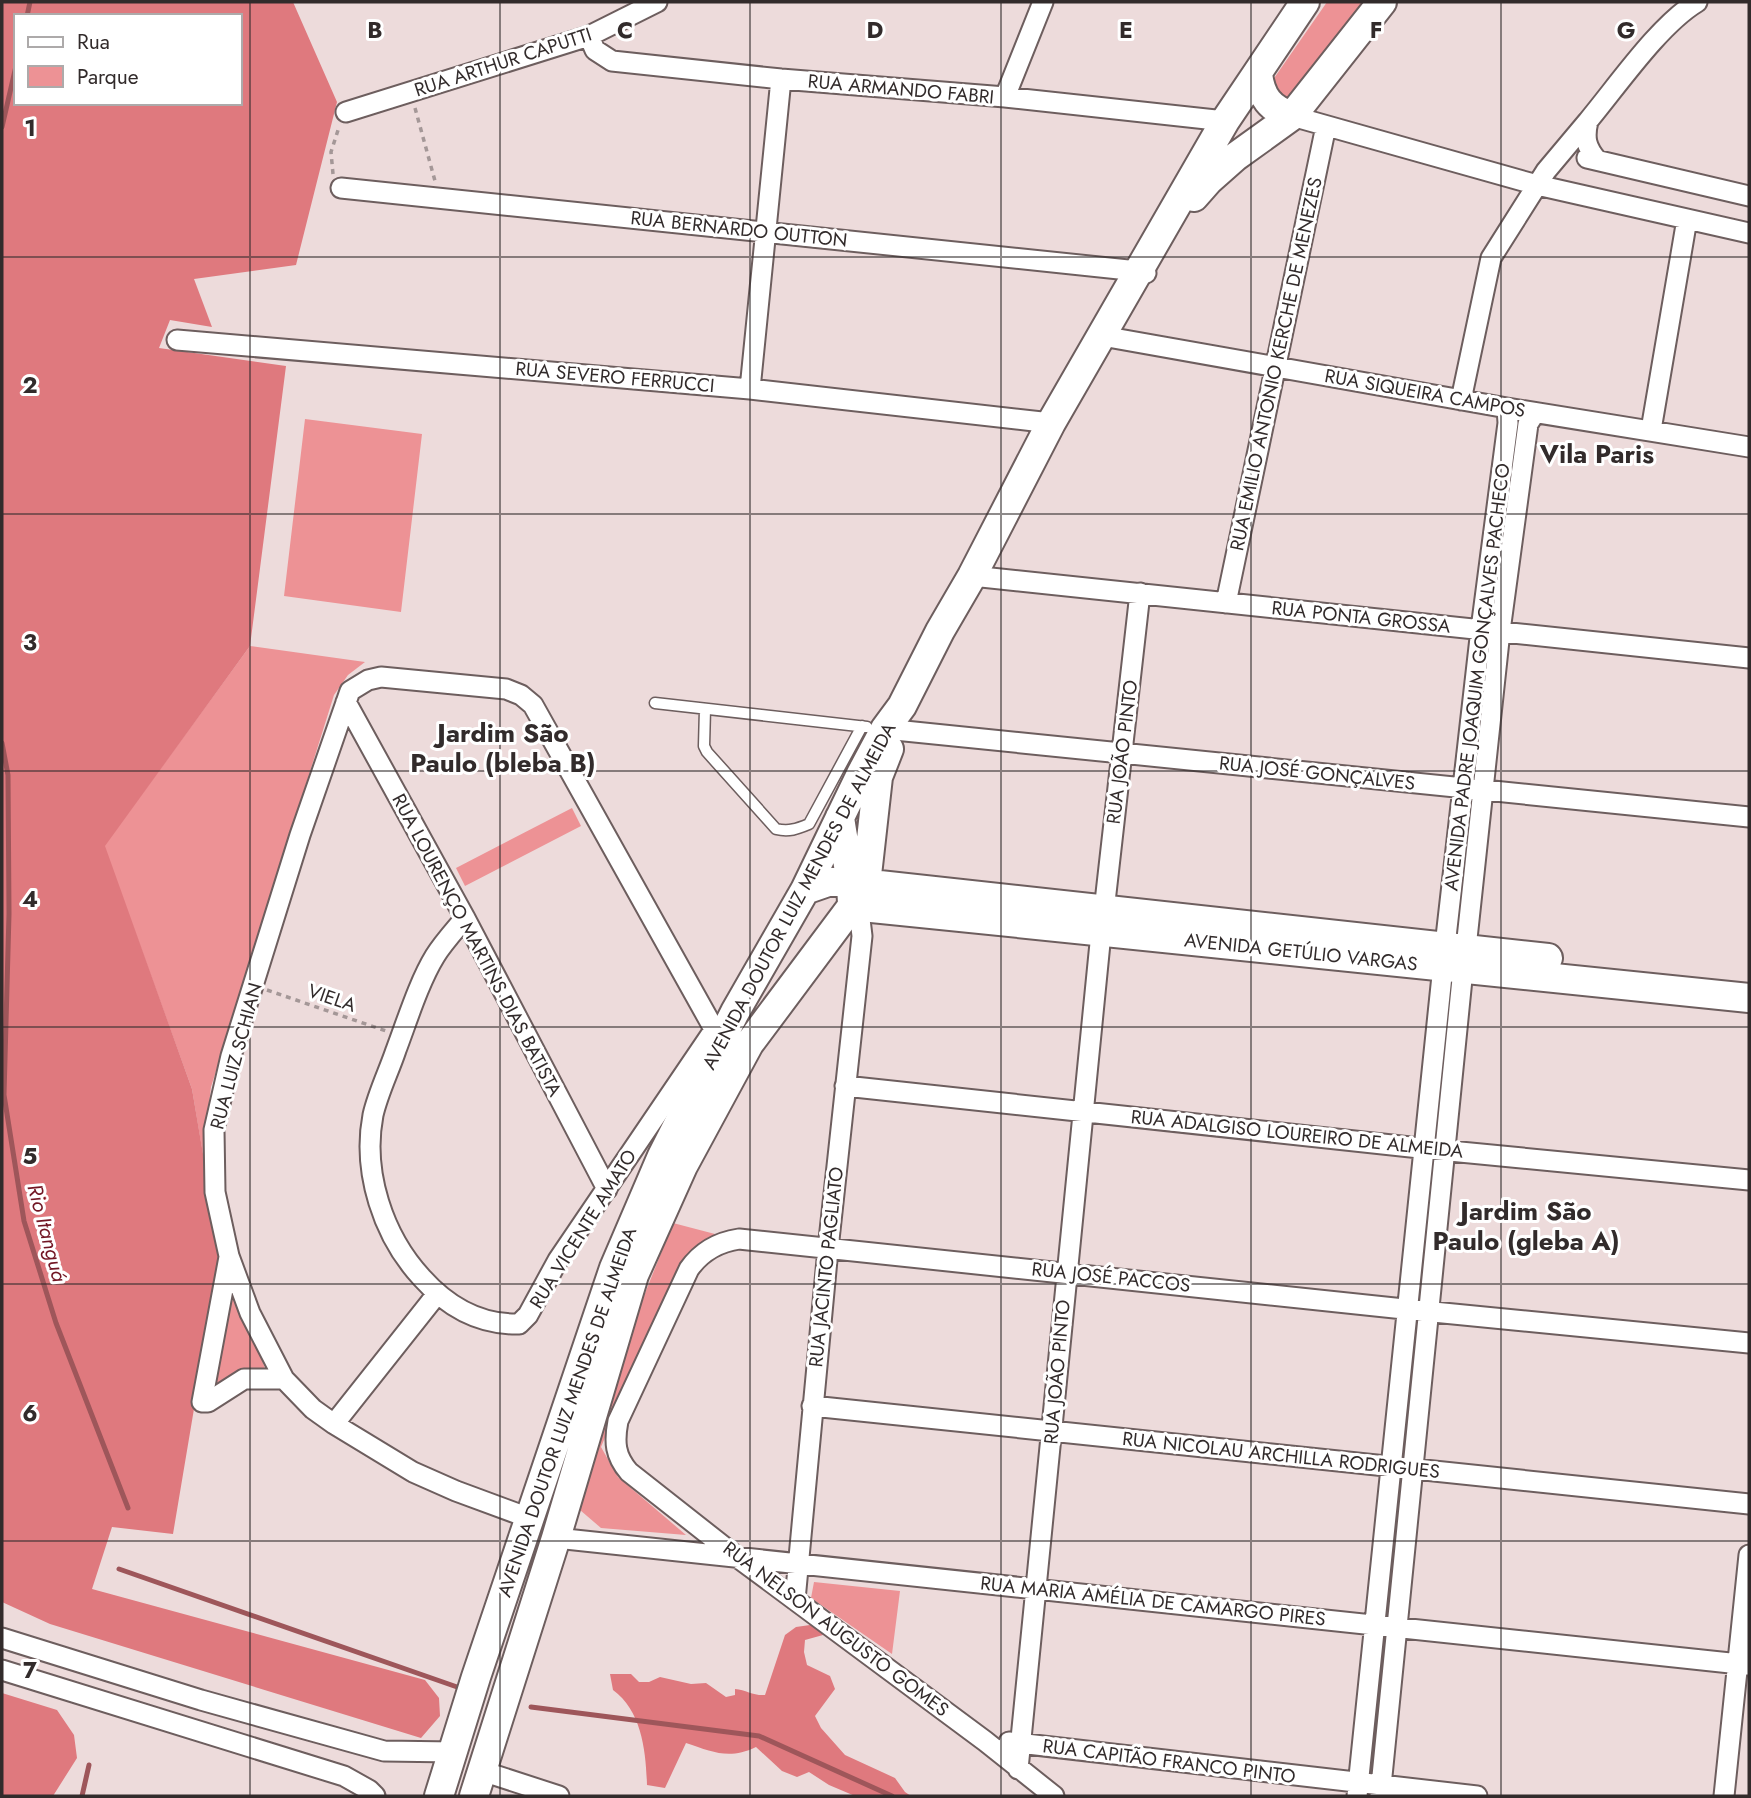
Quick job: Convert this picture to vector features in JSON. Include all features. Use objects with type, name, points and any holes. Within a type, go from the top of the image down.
[{"type":"main road","name":"AVENIDA DOUTOR LUIZ MENDES DE ALMEIDA","points":[[439,1796],[614,1268],[700,1065],[805,890],[886,723],[972,576],[1051,423],[1137,279],[1225,121],[1306,2]]},
{"type":"main road","name":"AVENIDA DOUTOR LUIZ MENDES DE ALMEIDA","points":[[1137,279],[1184,210],[1209,180],[1235,156],[1292,116],[1382,2]]},
{"type":"main road","points":[[1258,74],[1264,99],[1273,108],[1292,116]]},
{"type":"main road","points":[[1225,121],[1265,125],[1292,116]]},
{"type":"main road","name":"AVENIDA DOUTOR LUIZ MENDES DE ALMEIDA","points":[[476,1788],[556,1538],[634,1275],[683,1166],[749,1044],[854,907],[886,723]]},
{"type":"main road","points":[[840,817],[854,907]]},
{"type":"main road","name":"AVENIDA GETÚLIO VARGAS","points":[[805,890],[828,882],[854,907],[1103,922],[1454,957],[1749,979]]},
{"type":"main road","name":"AVENIDA GETÚLIO VARGAS","points":[[1454,957],[1749,998]]},
{"type":"main road","points":[[454,1752],[468,1766],[476,1788]]},
{"type":"street","name":"RUA ARTHUR CAPUTTI","points":[[346,113],[589,36],[657,2]]},
{"type":"street","points":[[1005,97],[1044,2]]},
{"type":"street","points":[[1461,400],[1491,258],[1536,185],[1561,152],[1667,26],[1682,11],[1698,2]]},
{"type":"street","name":"RUA ARMANDO FABRI","points":[[589,36],[595,50],[612,61],[781,79],[1005,97],[1225,121]]},
{"type":"street","points":[[750,389],[781,79]]},
{"type":"street","points":[[1292,116],[1536,185],[1749,233]]},
{"type":"street","points":[[1588,121],[1585,134],[1588,149],[1597,160]]},
{"type":"street","name":"RUA EMILIO ANTONIO KERCHE DE MENEZES","points":[[1226,603],[1326,126]]},
{"type":"street","points":[[1561,152],[1749,196]]},
{"type":"street","name":"RUA BERNARDO OUTTON","points":[[341,188],[766,232],[1137,279]]},
{"type":"street","points":[[1651,430],[1687,219]]},
{"type":"street","name":"RUA SIQUEIRA CAMPOS","points":[[1102,336],[1507,408],[1749,447]]},
{"type":"street","name":"RUA SEVERO FERRUCCI","points":[[177,340],[750,389],[1051,423]]},
{"type":"street","name":"AVENIDA PADRE JOAQUIM GONÇALVES PACHECO","points":[[1358,1790],[1424,1149],[1454,957],[1490,630],[1508,423],[1507,408]]},
{"type":"street","name":"AVENIDA PADRE JOAQUIM GONÇALVES PACHECO","points":[[1490,630],[1528,424],[1535,412]]},
{"type":"street","name":"RUA PONTA GROSSA","points":[[972,576],[1749,657]]},
{"type":"street","name":"RUA JOÃO PINTO","points":[[1018,1769],[1103,922],[1140,593]]},
{"type":"street","points":[[346,702],[350,691],[358,684],[381,677],[506,689],[521,695],[533,705],[725,1021]]},
{"type":"street","name":"RUA LOURENÇO MARTINS DIAS BATISTA","points":[[346,702],[465,918],[607,1189]]},
{"type":"street","name":"RUA LUIZ SCHIAN","points":[[346,702],[300,835],[231,1056],[214,1130],[215,1192],[229,1256],[250,1313],[284,1379],[313,1409],[413,1472],[529,1518]]},
{"type":"street","name":"RUA JOSÉ GONÇALVES","points":[[886,723],[1122,753],[1749,817]]},
{"type":"street","name":"RUA JACINTO PAGLIATO","points":[[795,1600],[845,1086],[854,907]]},
{"type":"street","name":"RUA VICENTE AMATO","points":[[465,918],[435,956],[401,1036],[373,1115],[370,1161],[379,1204],[393,1238],[413,1268],[436,1294],[459,1309],[495,1324],[519,1324],[528,1315],[558,1260],[607,1189],[700,1065]]},
{"type":"street","name":"AVENIDA PADRE JOAQUIM GONÇALVES PACHECO","points":[[1380,1791],[1444,1151],[1454,957]]},
{"type":"street","name":"RUA ADALGISO LOUREIRO DE ALMEIDA","points":[[845,1086],[1424,1149],[1749,1180]]},
{"type":"street","name":"RUA JOSÉ PACCOS","points":[[620,1461],[615,1447],[618,1421],[694,1263],[719,1244],[729,1241],[1067,1272],[1428,1312],[1749,1343]]},
{"type":"street","points":[[229,1256],[202,1402],[208,1402],[244,1379],[284,1379]]},
{"type":"street","points":[[334,1424],[436,1294]]},
{"type":"street","name":"RUA NICOLAU ARCHILLA RODRIGUES","points":[[813,1406],[1749,1504]]},
{"type":"street","name":"RUA NELSON AUGUSTO GOMES","points":[[620,1461],[629,1472],[737,1557],[985,1741],[1054,1796]]},
{"type":"street","name":"RUA MARIA AMÉLIA DE CAMARGO PIRES","points":[[556,1538],[1743,1665]]},
{"type":"street","points":[[1724,1796],[1743,1665],[1749,1555]]},
{"type":"street","points":[[2,1638],[195,1698],[384,1751],[454,1752]]},
{"type":"street","points":[[2,1670],[344,1776],[375,1796]]},
{"type":"street","points":[[178,1726],[188,1722],[195,1714],[195,1698]]},
{"type":"street","points":[[218,1737],[213,1730],[214,1718],[231,1707]]},
{"type":"street","name":"RUA CAPITÃO FRANCO PINTO","points":[[985,1741],[1020,1743],[1358,1790],[1477,1796]]},
{"type":"street","points":[[476,1788],[559,1796]]},
{"type":"lane","points":[[655,703],[886,723]]},
{"type":"lane","points":[[705,709],[706,752],[776,829],[785,831],[809,824],[886,723]]},
{"type":"path","points":[[411,92],[439,198]]},
{"type":"path","points":[[341,188],[333,173],[331,152],[346,113]]},
{"type":"path","name":"VIELA","points":[[254,986],[401,1036]]},
{"type":"green space","points":[[1327,2],[1368,2],[1287,108],[1270,84]]},
{"type":"green space","points":[[305,419],[422,434],[401,612],[284,596]]},
{"type":"green space","points":[[250,646],[365,662],[348,675],[334,695],[211,1087],[203,1155],[192,1089],[104,846]]},
{"type":"green space","points":[[572,808],[581,826],[465,886],[456,868]]},
{"type":"green space","points":[[673,1223],[715,1234],[688,1258],[663,1299],[601,1447],[618,1477],[686,1535],[601,1528],[580,1510],[590,1440]]},
{"type":"green space","points":[[230,1281],[267,1373],[208,1388]]},
{"type":"green space","points":[[814,1582],[900,1591],[892,1654],[811,1598]]},
{"type":"shaded area","points":[[2,2],[293,2],[337,102],[296,265],[194,279],[212,327],[170,320],[159,348],[286,366],[250,646],[105,846],[192,1089],[220,1254],[173,1534],[112,1527],[92,1589],[425,1680],[439,1698],[440,1716],[421,1738],[50,1624],[2,1602]]},
{"type":"shaded area","points":[[810,1625],[820,1628],[823,1635],[805,1640],[807,1665],[830,1676],[835,1689],[815,1716],[821,1728],[845,1755],[895,1778],[911,1796],[855,1796],[829,1785],[809,1772],[797,1777],[782,1771],[756,1747],[729,1754],[686,1743],[665,1788],[647,1785],[643,1746],[636,1721],[623,1699],[613,1690],[610,1674],[631,1674],[639,1682],[649,1682],[660,1677],[691,1684],[706,1683],[726,1697],[735,1695],[735,1689],[765,1695],[785,1635],[796,1627]]},
{"type":"shaded area","points":[[2,1693],[57,1710],[74,1735],[77,1758],[53,1796],[2,1796]]},
{"type":"waterway","name":"Rio Itanguá","points":[[27,14],[30,2]]},
{"type":"waterway","name":"Rio Itanguá","points":[[2,127],[14,75]]},
{"type":"waterway","name":"Rio Itanguá","points":[[2,743],[8,775],[9,914],[4,1095],[24,1221],[56,1323],[128,1508]]},
{"type":"waterway","points":[[119,1569],[460,1688]]},
{"type":"waterway","points":[[531,1707],[759,1736],[892,1796]]},
{"type":"waterway","points":[[82,1796],[89,1765]]},
{"type":"district","name":"Vila Paris","points":[[1597,454]]},
{"type":"district","name":"Jardim São Paulo (bleba B)","points":[[503,748]]},
{"type":"district","name":"Jardim São Paulo (gleba A)","points":[[1526,1226]]}]
